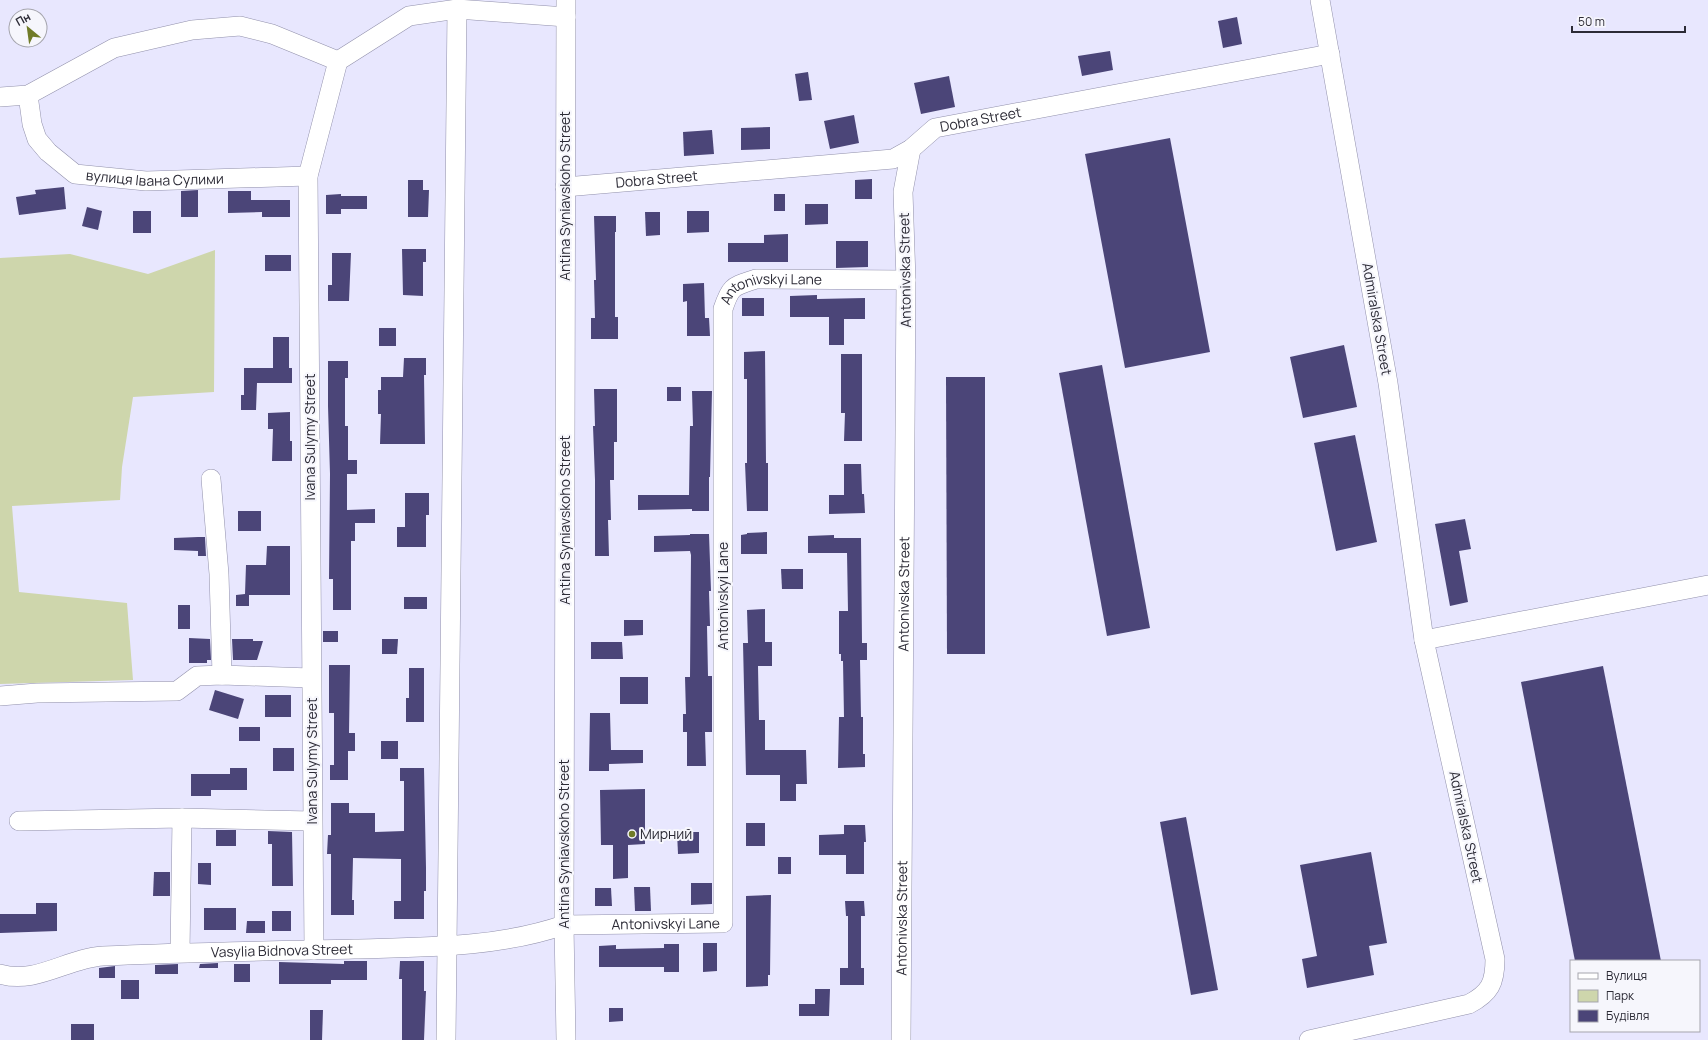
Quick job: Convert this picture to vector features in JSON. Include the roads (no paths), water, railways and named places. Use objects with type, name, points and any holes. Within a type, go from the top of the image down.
[{"type":"street","name":"Admiralska Street","points":[[1309,1040],[1468,1004],[1481,998],[1490,989],[1495,974],[1495,959],[1424,640],[1388,383],[1320,0]]},
{"type":"street","points":[[0,97],[28,95],[114,48],[192,30],[240,26],[272,34],[338,61],[409,16],[457,9],[566,8]]},
{"type":"street","name":"Antina Syniavskoho Street","points":[[566,8],[564,925],[566,1040]]},
{"type":"street","points":[[446,1040],[457,9]]},
{"type":"street","name":"Dobra Street","points":[[565,187],[893,159],[910,149],[935,128],[1330,54]]},
{"type":"street","name":"Ivana Sulymy Street","points":[[314,950],[308,176],[338,61]]},
{"type":"street","name":"вулиця Івана Сулими","points":[[28,95],[32,124],[37,139],[48,152],[75,174],[146,181],[308,176]]},
{"type":"street","name":"Antonivska Street","points":[[901,1040],[906,280],[904,192],[910,149]]},
{"type":"street","name":"Antonivskyi Lane","points":[[564,925],[723,923],[723,309],[728,294],[733,287],[756,279],[906,280]]},
{"type":"street","points":[[211,479],[219,574],[222,675]]},
{"type":"street","points":[[1424,640],[1708,585]]},
{"type":"street","points":[[0,696],[37,693],[177,691],[197,676],[222,675],[311,678]]},
{"type":"street","points":[[18,822],[182,818],[312,821]]},
{"type":"street","points":[[180,952],[182,818]]},
{"type":"street","name":"Vasylia Bidnova Street","points":[[0,974],[11,977],[33,975],[95,957],[180,952],[447,946],[539,934],[564,925]]},
{"type":"place","name":"Мирний","points":[[632,834]]}]
